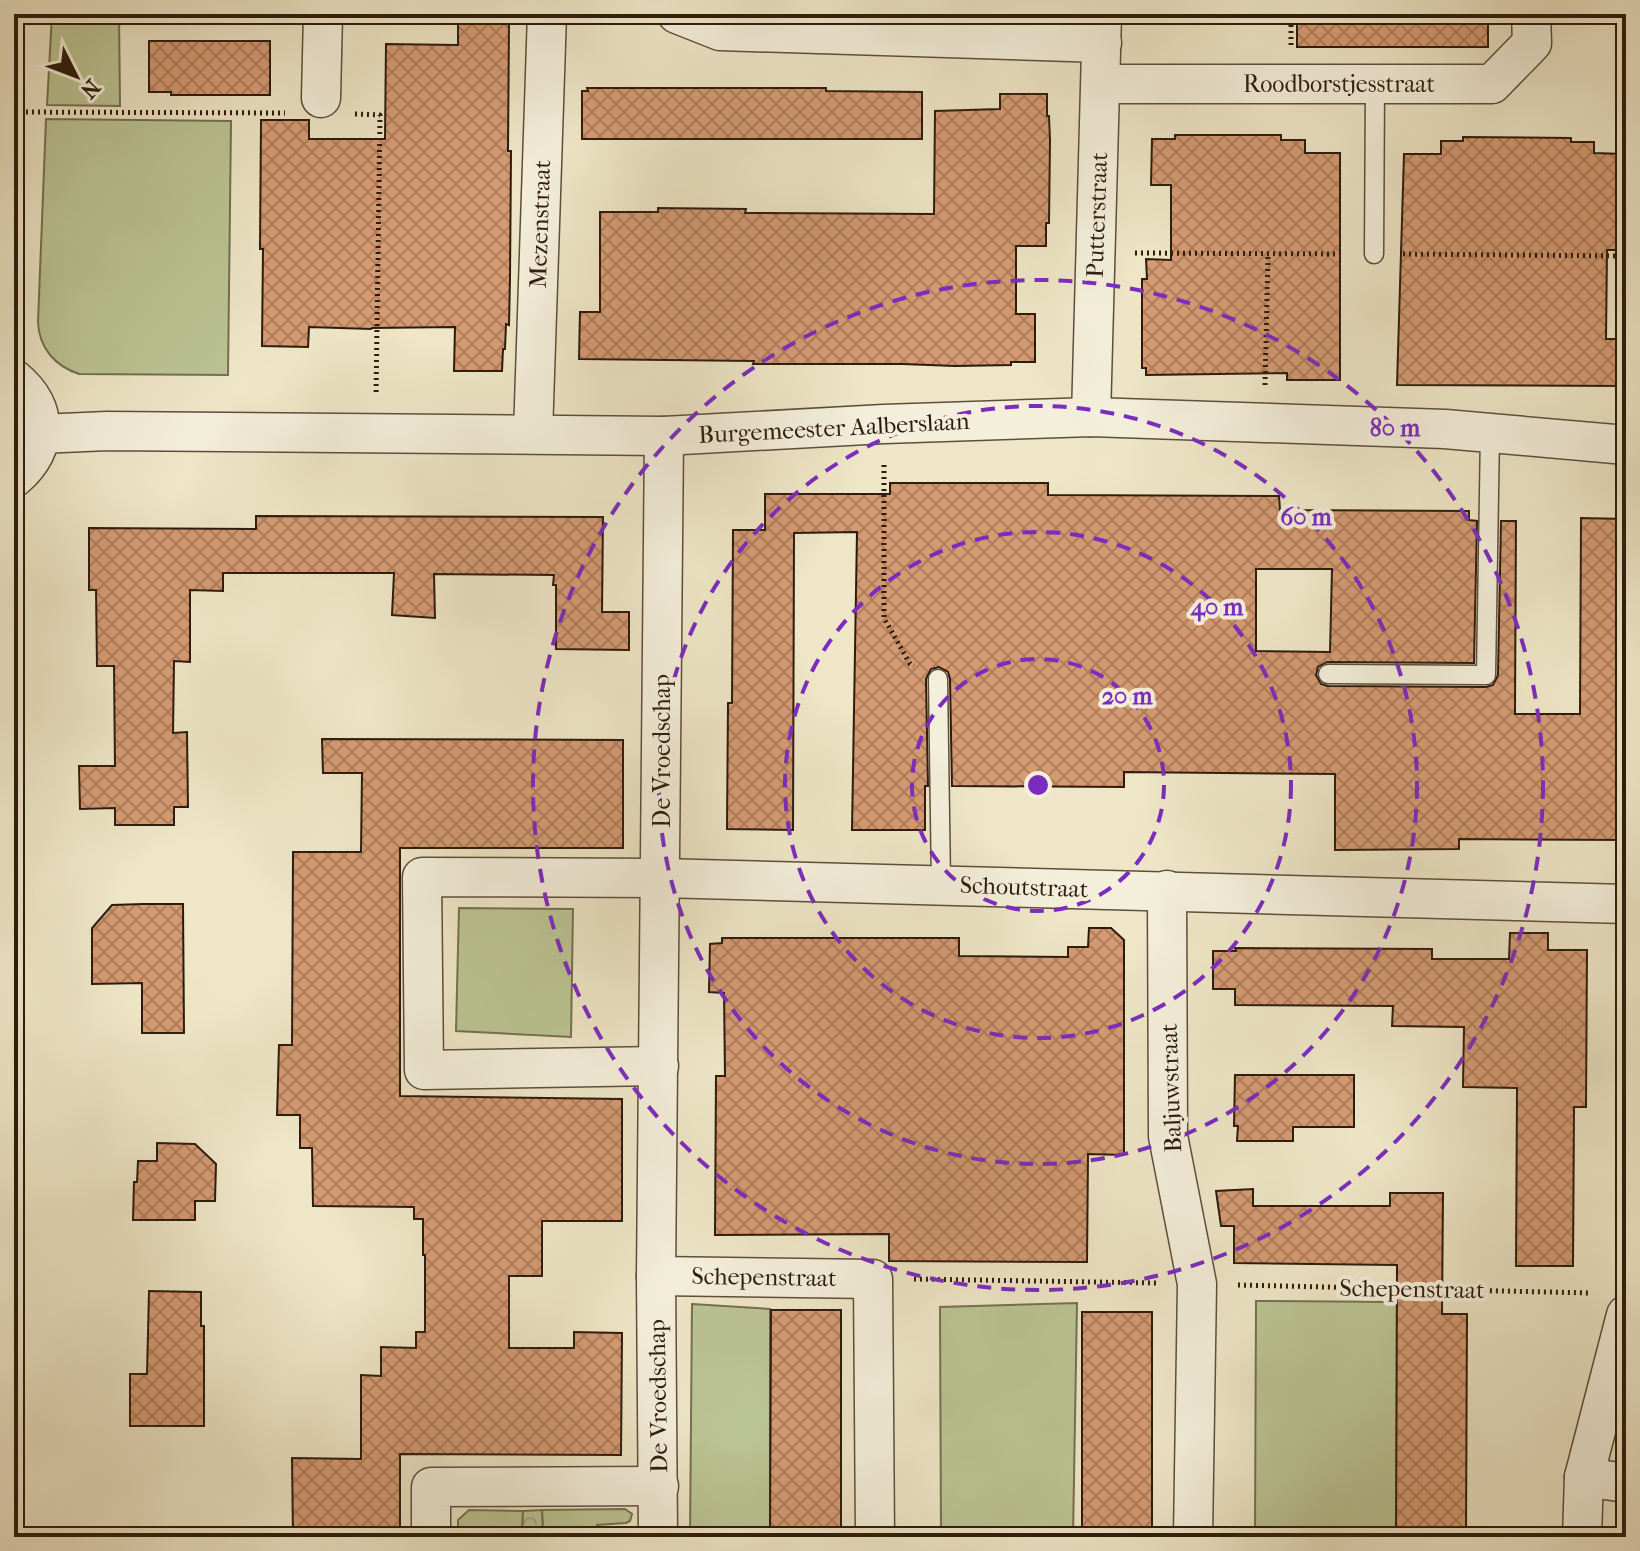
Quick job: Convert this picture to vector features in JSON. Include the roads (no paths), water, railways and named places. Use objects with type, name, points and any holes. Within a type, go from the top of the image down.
[{"type":"street","points":[[319,108],[323,14]]},
{"type":"street","name":"Mezenstraat","points":[[533,434],[547,14]]},
{"type":"street","points":[[677,14],[720,31],[1102,28]]},
{"type":"street","name":"Roodborstjesstraat","points":[[1101,84],[1492,84],[1532,43],[1531,14]]},
{"type":"street","name":"Putterstraat","points":[[1091,417],[1102,28]]},
{"type":"street","points":[[14,379],[35,402],[40,417],[36,450],[28,465],[14,478]]},
{"type":"street","name":"Burgemeester Aalberslaan","points":[[40,434],[107,431],[664,436],[1091,417],[1445,429],[1626,445]]},
{"type":"street","name":"De Vroedschap","points":[[658,1537],[656,1276],[664,436]]},
{"type":"street","name":"Schoutstraat","points":[[659,1066],[424,1070],[422,877],[941,884],[1626,904]]},
{"type":"street","name":"Baljuwstraat","points":[[1167,890],[1168,1136],[1197,1284],[1193,1537]]},
{"type":"street","name":"Schepenstraat","points":[[656,1276],[873,1279],[875,1537]]},
{"type":"street","points":[[1582,1537],[1584,1477],[1626,1315]]},
{"type":"street","points":[[1584,1477],[1626,1483]]},
{"type":"street","name":"De Vroedschap","points":[[431,1537],[431,1487],[659,1486]]},
{"type":"lane","points":[[1374,254],[1375,84]]},
{"type":"lane","points":[[1328,674],[1486,675],[1490,433]]},
{"type":"lane","points":[[938,679],[941,884]]}]
